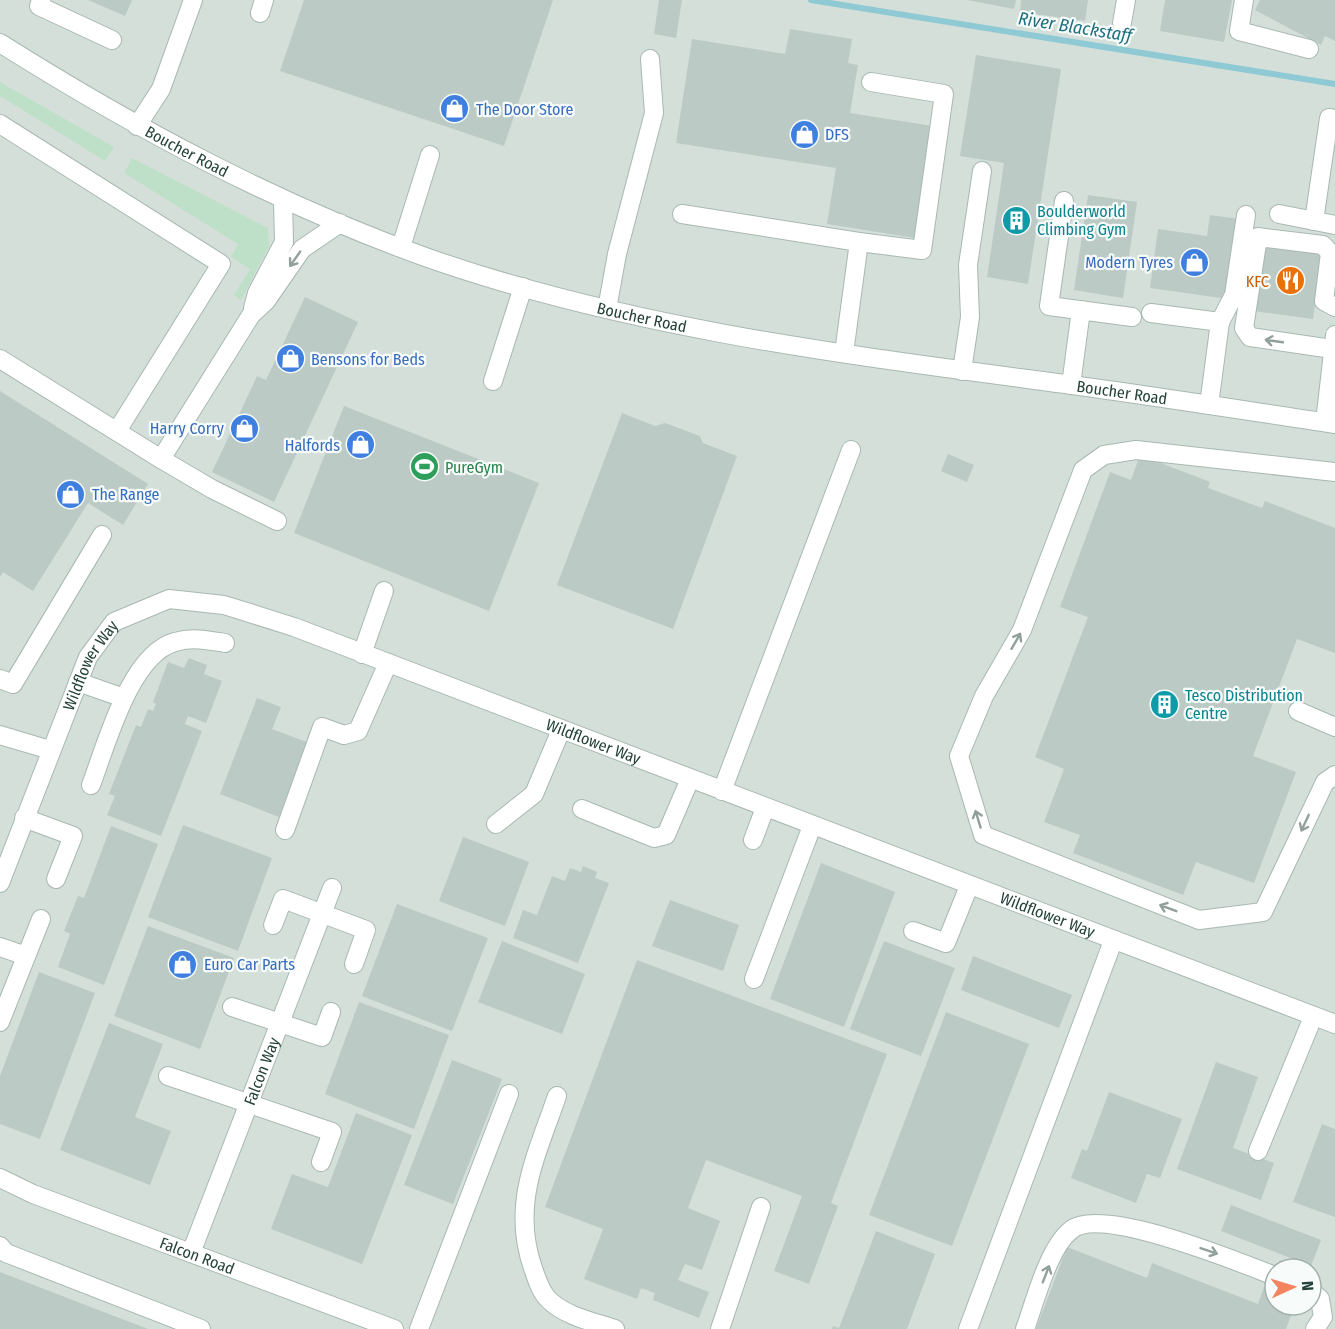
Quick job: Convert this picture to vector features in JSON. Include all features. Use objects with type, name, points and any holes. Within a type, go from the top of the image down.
[{"type":"street","points":[[137,126],[161,89],[194,0]]},
{"type":"street","points":[[1122,23],[1126,0]]},
{"type":"street","points":[[1244,0],[1239,31],[1309,49]]},
{"type":"street","points":[[37,2],[112,40]]},
{"type":"street","name":"Boucher Road","points":[[0,43],[81,95],[283,200],[401,247],[523,287],[696,330],[1330,423]]},
{"type":"street","points":[[607,309],[617,254],[654,113],[650,59]]},
{"type":"street","points":[[682,214],[922,250],[944,94],[871,82]]},
{"type":"street","points":[[1314,220],[1332,118]]},
{"type":"street","points":[[0,124],[221,264],[117,431]]},
{"type":"street","points":[[401,247],[430,156]]},
{"type":"street","points":[[962,370],[970,316],[968,265],[982,171]]},
{"type":"street","points":[[251,315],[258,292],[284,243],[283,200]]},
{"type":"street","points":[[1064,201],[1050,306],[1132,317]]},
{"type":"street","points":[[1279,214],[1335,225]]},
{"type":"street","points":[[1209,405],[1220,322],[1234,295],[1246,215]]},
{"type":"street","points":[[161,459],[251,315],[266,301],[302,249],[340,224]]},
{"type":"street","points":[[1330,423],[1333,342],[1250,337],[1244,328],[1258,237],[1323,245],[1330,253],[1324,301],[1335,308]]},
{"type":"street","points":[[844,353],[859,242]]},
{"type":"street","points":[[494,381],[523,287]]},
{"type":"street","points":[[1071,385],[1081,310]]},
{"type":"street","points":[[1151,313],[1220,322]]},
{"type":"street","points":[[0,359],[212,489],[277,521]]},
{"type":"street","points":[[722,791],[850,450]]},
{"type":"street","points":[[1335,472],[1136,450],[1104,455],[1083,470],[1022,630],[984,696],[959,756],[983,836],[1199,920],[1263,912],[1325,782],[1335,775]]},
{"type":"street","points":[[0,679],[13,684],[102,535]]},
{"type":"street","points":[[362,654],[384,591]]},
{"type":"street","name":"Wildflower Way","points":[[0,881],[88,657],[114,622],[169,599],[224,606],[294,627],[1335,1024]]},
{"type":"street","points":[[91,785],[124,698],[147,660],[172,642],[197,639],[225,643]]},
{"type":"street","points":[[285,830],[322,727],[344,735],[358,731],[388,663]]},
{"type":"street","points":[[78,682],[124,698]]},
{"type":"street","points":[[1298,711],[1335,727]]},
{"type":"street","points":[[496,824],[534,794],[561,730]]},
{"type":"street","points":[[0,735],[50,750]]},
{"type":"street","points":[[582,809],[654,838],[660,837],[666,835],[690,779]]},
{"type":"street","points":[[753,840],[765,808]]},
{"type":"street","points":[[24,818],[73,836],[56,879]]},
{"type":"street","points":[[754,978],[812,826]]},
{"type":"street","points":[[913,931],[946,943],[969,886]]},
{"type":"street","name":"Falcon Way","points":[[191,1253],[332,888]]},
{"type":"street","points":[[273,925],[283,899],[366,930],[354,964]]},
{"type":"street","points":[[0,1022],[41,919]]},
{"type":"street","points":[[968,1329],[1113,941]]},
{"type":"street","points":[[0,947],[26,956]]},
{"type":"street","points":[[232,1006],[322,1037],[331,1012]]},
{"type":"street","points":[[1258,1152],[1313,1017]]},
{"type":"street","points":[[168,1076],[332,1132],[321,1162]]},
{"type":"street","points":[[419,1329],[509,1094]]},
{"type":"street","points":[[557,1096],[528,1181],[522,1220],[525,1242],[539,1285],[548,1299],[567,1312],[615,1329]]},
{"type":"street","name":"Falcon Road","points":[[0,1178],[33,1194],[394,1329]]},
{"type":"street","points":[[720,1329],[761,1207]]},
{"type":"street","points":[[1025,1329],[1056,1250],[1071,1230],[1084,1223],[1102,1223],[1147,1232],[1210,1251],[1263,1271]]},
{"type":"street","points":[[0,1246],[6,1253],[201,1329]]},
{"type":"shaded area","points":[[0,0],[1335,0],[1335,1329],[0,1329]]},
{"type":"green space","points":[[0,82],[114,147],[105,161],[0,96]]},
{"type":"green space","points":[[132,158],[268,228],[269,246],[241,300],[234,295],[250,269],[231,257],[238,244],[124,173]]},
{"type":"building","points":[[88,0],[132,0],[125,16]]},
{"type":"building","name":"The Door Store","points":[[304,0],[553,0],[504,146],[280,71]]},
{"type":"building","points":[[659,0],[682,0],[676,38],[654,34]]},
{"type":"building","points":[[967,0],[1016,0],[1014,9]]},
{"type":"building","points":[[1021,0],[1088,0],[1085,21],[1020,12]]},
{"type":"building","points":[[1165,0],[1232,0],[1224,42],[1160,31]]},
{"type":"building","points":[[1260,0],[1335,0],[1335,41],[1325,36],[1321,45],[1255,10]]},
{"type":"building","name":"DFS","points":[[790,29],[852,39],[848,63],[858,65],[850,113],[933,126],[915,238],[827,224],[836,168],[676,143],[692,39],[785,54]]},
{"type":"building","name":"Boulderworld Climbing Gym","points":[[976,55],[1061,69],[1028,284],[987,277],[1004,163],[960,156]]},
{"type":"building","points":[[1088,195],[1137,202],[1123,298],[1074,290]]},
{"type":"building","name":"Modern Tyres","points":[[1210,215],[1239,219],[1228,299],[1150,288],[1158,229],[1207,236]]},
{"type":"building","name":"KFC","points":[[1262,244],[1322,252],[1313,319],[1253,311]]},
{"type":"building","points":[[305,297],[358,322],[274,502],[212,472],[257,376],[266,380]]},
{"type":"building","name":"The Range","points":[[0,391],[148,484],[123,525],[88,503],[33,591],[3,572],[0,577]]},
{"type":"building","points":[[344,406],[539,483],[489,611],[294,533]]},
{"type":"building","points":[[622,413],[655,426],[665,423],[700,436],[703,443],[737,456],[673,629],[557,585]]},
{"type":"building","points":[[948,454],[974,465],[967,482],[941,471]]},
{"type":"building","name":"Tesco Distribution Centre","points":[[1140,455],[1210,482],[1208,488],[1262,508],[1265,501],[1335,528],[1335,653],[1297,639],[1253,756],[1296,772],[1254,883],[1196,862],[1183,895],[1073,853],[1080,835],[1044,822],[1064,769],[1035,757],[1088,617],[1060,607],[1110,472],[1131,480]]},
{"type":"building","points":[[189,658],[207,665],[204,674],[222,681],[206,723],[188,716],[185,724],[202,731],[161,836],[107,815],[115,796],[109,794],[136,725],[141,727],[148,709],[153,711],[156,704],[153,702],[168,662],[184,668]]},
{"type":"building","points":[[257,698],[281,707],[272,729],[307,742],[279,817],[220,794]]},
{"type":"building","points":[[183,825],[272,858],[238,951],[148,917]]},
{"type":"building","points":[[111,826],[158,844],[104,985],[58,967],[70,934],[64,931],[78,896],[84,898]]},
{"type":"building","points":[[463,837],[529,862],[505,926],[439,901]]},
{"type":"building","points":[[821,863],[895,892],[844,1027],[770,999]]},
{"type":"building","points":[[583,866],[597,872],[595,878],[609,883],[578,963],[513,938],[523,910],[537,915],[552,876],[565,881],[570,868],[581,872]]},
{"type":"building","points":[[670,900],[739,925],[723,971],[652,946]]},
{"type":"building","points":[[397,904],[488,938],[452,1031],[362,996]]},
{"type":"building","points":[[148,926],[234,958],[200,1049],[114,1016]]},
{"type":"building","points":[[502,941],[585,974],[562,1034],[478,1002]]},
{"type":"building","points":[[884,941],[955,968],[921,1056],[850,1029]]},
{"type":"building","points":[[973,956],[1072,995],[1059,1028],[961,990]]},
{"type":"building","points":[[637,960],[887,1054],[831,1203],[838,1206],[809,1284],[774,1271],[802,1196],[706,1160],[688,1208],[720,1221],[702,1270],[685,1264],[678,1280],[709,1292],[699,1318],[653,1300],[655,1293],[641,1288],[637,1299],[584,1279],[603,1229],[545,1207]]},
{"type":"building","points":[[39,972],[95,993],[40,1139],[0,1124],[0,1076]]},
{"type":"building","points":[[359,1002],[449,1035],[414,1129],[325,1094]]},
{"type":"building","points":[[946,1012],[1029,1044],[952,1246],[869,1215]]},
{"type":"building","points":[[109,1023],[163,1044],[135,1117],[171,1131],[150,1185],[60,1150]]},
{"type":"building","points":[[452,1060],[502,1079],[453,1204],[404,1185]]},
{"type":"building","points":[[1216,1062],[1258,1077],[1233,1148],[1274,1163],[1261,1200],[1177,1169]]},
{"type":"building","points":[[1109,1092],[1182,1119],[1160,1178],[1147,1174],[1136,1203],[1071,1178],[1082,1149],[1087,1151]]},
{"type":"building","points":[[356,1113],[412,1135],[362,1264],[271,1229],[292,1174],[328,1187]]},
{"type":"building","points":[[1322,1124],[1335,1129],[1335,1217],[1293,1202]]},
{"type":"building","points":[[1231,1205],[1321,1240],[1314,1257],[1288,1257],[1221,1231]]},
{"type":"building","points":[[876,1231],[935,1254],[907,1329],[832,1329],[833,1326],[839,1328]]},
{"type":"building","points":[[1067,1247],[1147,1278],[1152,1263],[1258,1304],[1263,1290],[1263,1317],[1290,1317],[1286,1329],[1036,1329]]},
{"type":"building","points":[[0,1272],[148,1329],[0,1329]]},
{"type":"waterway","name":"River Blackstaff","points":[[811,0],[1335,84]]},
{"type":"place","name":"The Door Store","points":[[455,109]]},
{"type":"place","name":"DFS","points":[[804,134]]},
{"type":"place","name":"Boulderworld Climbing Gym","points":[[1016,220]]},
{"type":"place","name":"Modern Tyres","points":[[1194,262]]},
{"type":"place","name":"KFC","points":[[1290,281]]},
{"type":"place","name":"Bensons for Beds","points":[[290,359]]},
{"type":"place","name":"Harry Corry","points":[[245,428]]},
{"type":"place","name":"Halfords","points":[[361,445]]},
{"type":"place","name":"PureGym","points":[[424,467]]},
{"type":"place","name":"The Range","points":[[71,494]]},
{"type":"place","name":"Tesco Distribution Centre","points":[[1164,704]]},
{"type":"place","name":"Euro Car Parts","points":[[183,964]]}]
